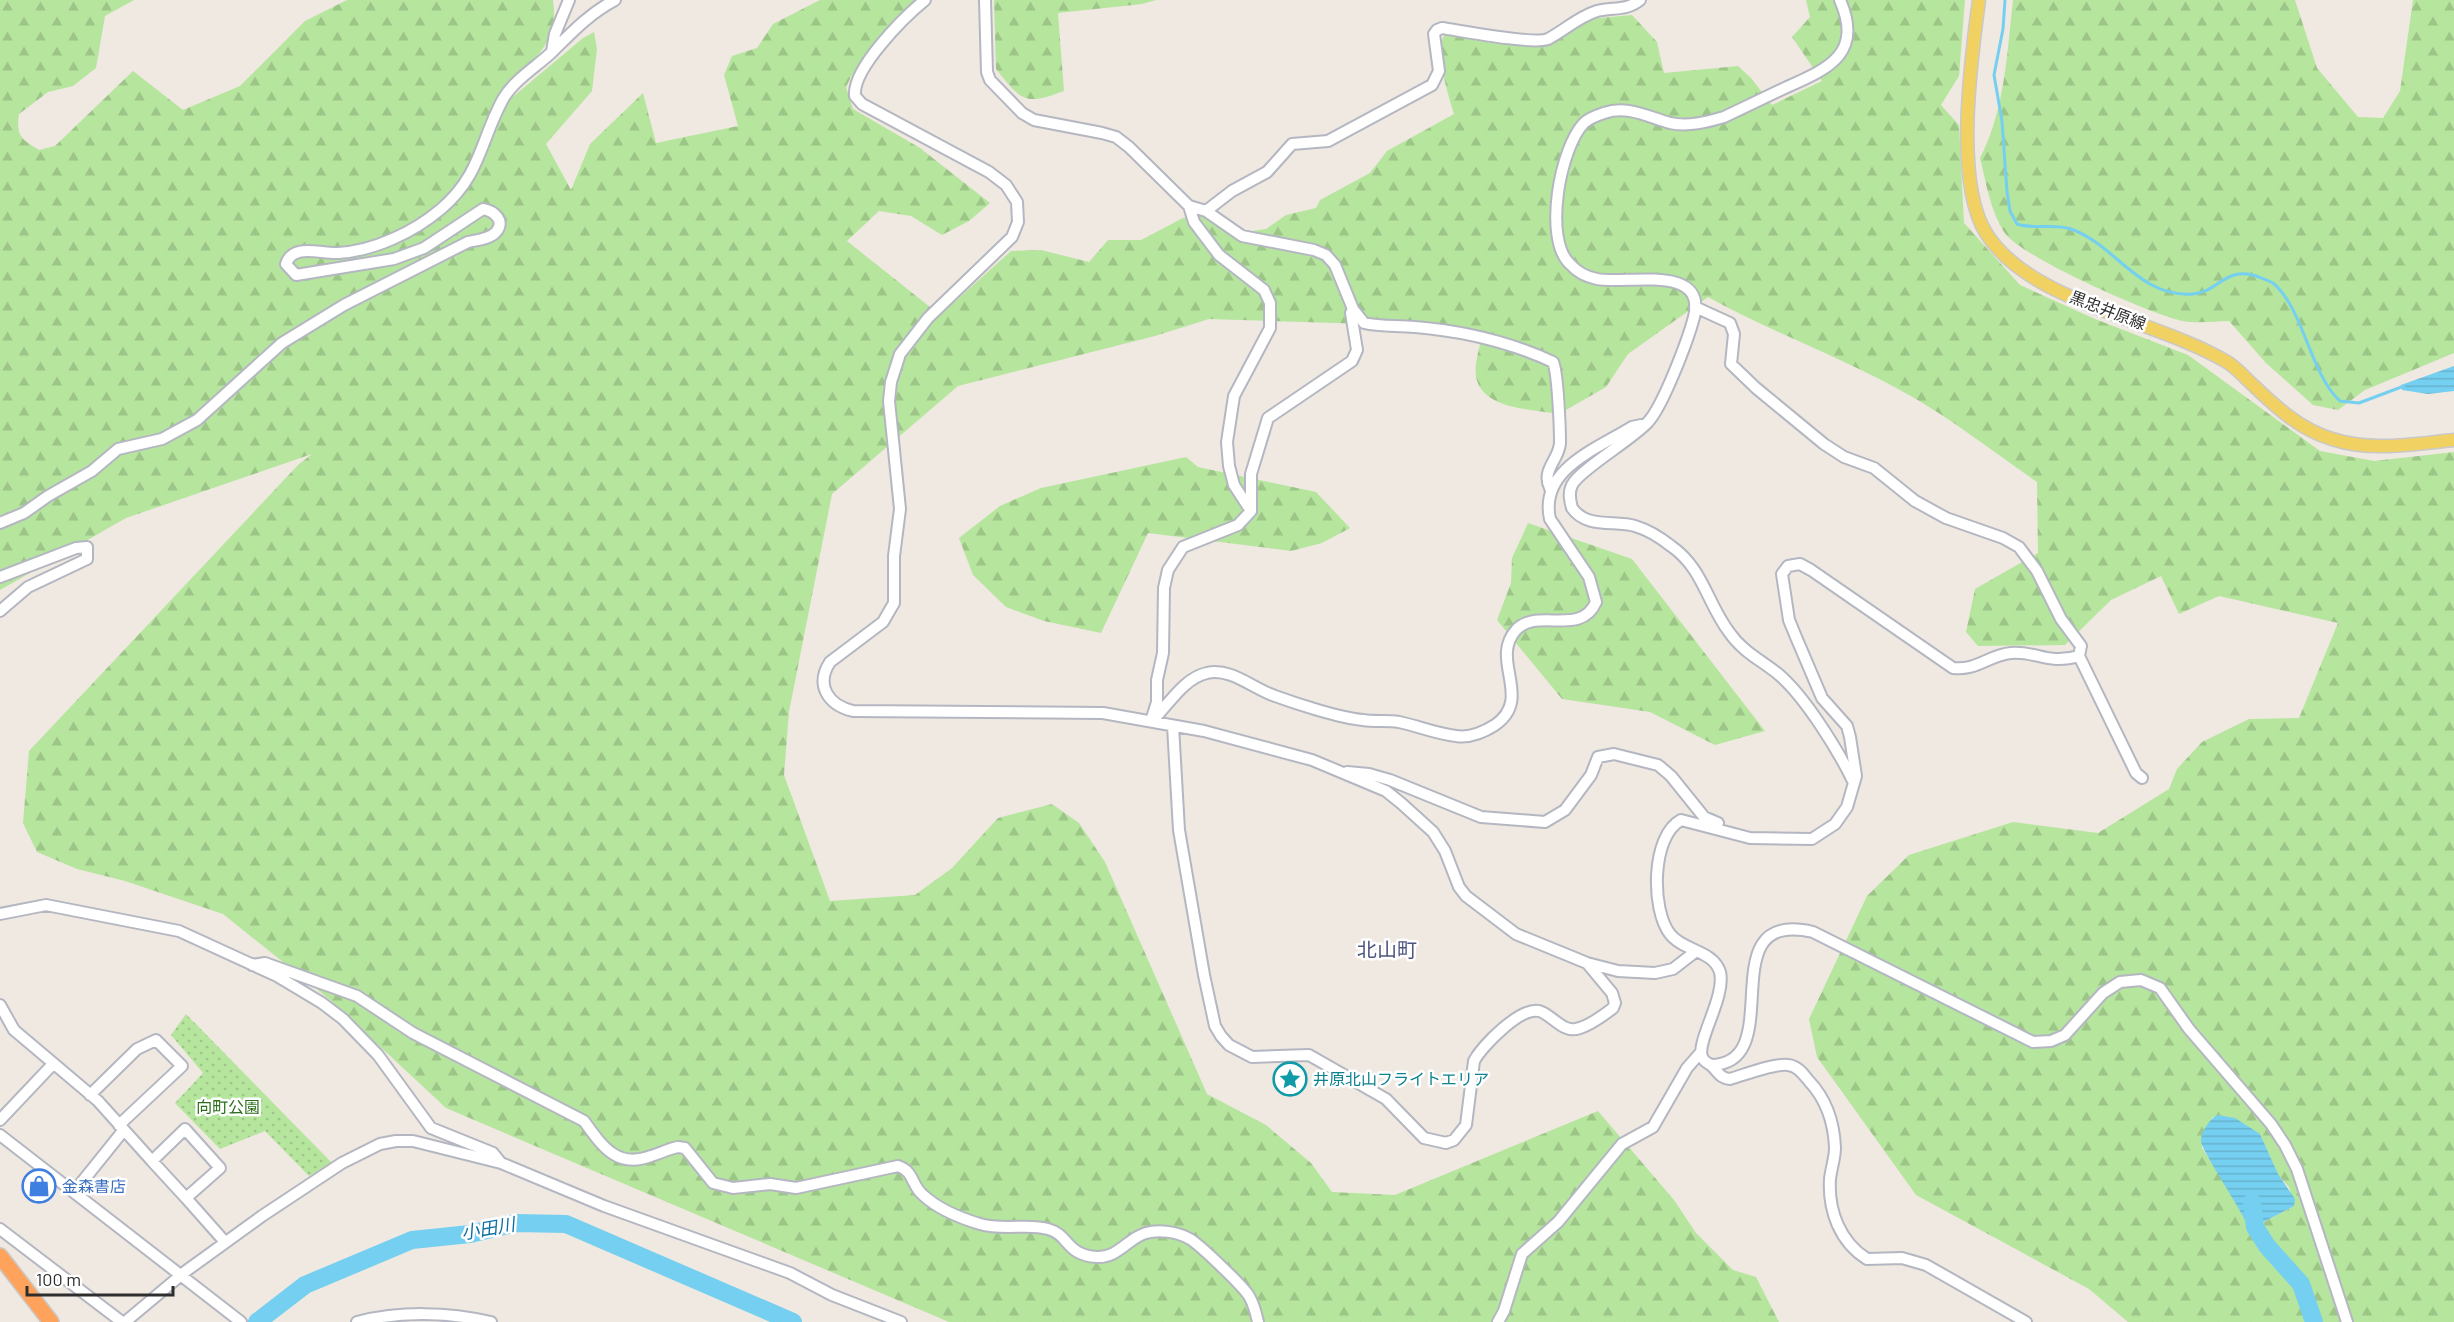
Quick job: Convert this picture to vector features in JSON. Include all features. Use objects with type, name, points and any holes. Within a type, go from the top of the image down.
[{"type":"highway","points":[[0,1256],[51,1322]]},
{"type":"main road","name":"黒忠井原線","points":[[1979,0],[1967,109],[1971,182],[1976,213],[1998,251],[2034,280],[2196,345],[2230,364],[2278,409],[2313,432],[2332,439],[2370,447],[2454,440]]},
{"type":"street","points":[[552,52],[555,33],[569,0]]},
{"type":"street","points":[[0,524],[24,513],[48,496],[92,471],[110,459],[118,449],[162,438],[197,420],[282,343],[344,305],[468,242],[497,232],[498,216],[492,210],[483,209],[424,248],[394,259],[296,275],[286,264],[289,256],[296,251],[340,253],[382,242],[415,229],[442,208],[469,180],[504,98],[517,82],[584,21],[615,0]]},
{"type":"street","points":[[925,0],[901,21],[856,79],[855,96],[862,104],[989,172],[1006,185],[1017,202],[1018,222],[1012,237],[928,318],[897,360],[889,401],[900,509],[894,556],[894,603],[883,622],[830,662],[822,680],[824,690],[830,700],[840,708],[853,711],[1103,714],[1151,721],[1312,760],[1386,791],[1433,832],[1445,851],[1459,887],[1466,896],[1516,934],[1587,963],[1618,971],[1655,973],[1672,969],[1695,952]]},
{"type":"street","points":[[986,0],[987,72],[990,80],[1022,113],[1049,124],[1116,137],[1189,206],[1206,211],[1242,236],[1314,250],[1326,255],[1335,265],[1353,309],[1365,323],[1416,327],[1478,336],[1524,349],[1553,362],[1557,375],[1560,444],[1548,470],[1547,478],[1550,488],[1548,509],[1550,519],[1589,577],[1596,602],[1591,611],[1579,618],[1570,621],[1530,621],[1514,632],[1506,649],[1513,698],[1510,709],[1495,725],[1474,735],[1456,736],[1394,721],[1362,720],[1274,696],[1219,671],[1194,678],[1151,721]]},
{"type":"street","points":[[1206,211],[1232,191],[1267,172],[1292,144],[1328,141],[1432,85],[1439,71],[1434,34],[1437,30],[1442,28],[1527,40],[1547,39],[1583,16],[1609,8],[1631,8],[1640,0]]},
{"type":"street","points":[[1840,0],[1849,24],[1846,45],[1837,59],[1822,71],[1724,117],[1708,122],[1672,123],[1627,109],[1593,117],[1584,123],[1566,161],[1558,193],[1557,236],[1564,259],[1578,271],[1598,280],[1658,280],[1682,284],[1693,297],[1695,307],[1681,352],[1655,412],[1644,426],[1576,479],[1570,491],[1572,508],[1585,519],[1634,526],[1647,531],[1682,553],[1700,577],[1727,630],[1744,652],[1778,674],[1801,701],[1836,749],[1853,781]]},
{"type":"street","points":[[1189,206],[1194,222],[1206,241],[1219,255],[1264,290],[1270,303],[1270,328],[1234,396],[1227,442],[1228,466],[1234,485],[1251,511]]},
{"type":"street","points":[[1695,307],[1730,323],[1734,334],[1731,364],[1815,438],[1844,457],[1874,468],[1915,501],[1946,518],[2003,538],[2019,547],[2037,571],[2061,620],[2081,646],[2079,656],[2136,773],[2142,778]]},
{"type":"street","points":[[1151,721],[1157,702],[1156,680],[1163,653],[1162,610],[1168,570],[1183,547],[1238,525],[1251,511],[1251,474],[1269,418],[1352,361],[1357,350],[1351,313],[1353,309]]},
{"type":"street","points":[[1550,488],[1556,477],[1576,462],[1632,427],[1644,426]]},
{"type":"street","points":[[0,577],[76,548],[87,547],[87,559],[28,587],[0,611]]},
{"type":"street","points":[[1498,1322],[1504,1311],[1522,1254],[1558,1222],[1622,1144],[1653,1127],[1687,1068],[1701,1052],[1721,981],[1720,972],[1712,959],[1695,952],[1670,935],[1660,916],[1659,855],[1668,834],[1681,820],[1733,835],[1770,839],[1812,839],[1821,835],[1843,815],[1851,796],[1856,776],[1847,726],[1822,698],[1789,620],[1782,574],[1788,566],[1800,564],[1811,570],[1953,668],[1973,668],[2009,653],[2062,661],[2079,656]]},
{"type":"street","points":[[1173,726],[1179,830],[1206,986],[1215,1026],[1229,1045],[1239,1051],[1252,1057],[1264,1058],[1309,1055],[1386,1099],[1424,1138],[1446,1143],[1454,1140],[1466,1125],[1474,1061],[1478,1052],[1513,1021],[1525,1012],[1540,1011],[1568,1029],[1577,1029],[1613,1008],[1615,1004],[1612,993],[1587,963]]},
{"type":"street","points":[[1344,773],[1350,771],[1390,780],[1481,817],[1545,822],[1565,810],[1591,775],[1598,758],[1602,755],[1626,756],[1658,765],[1671,776],[1704,817],[1733,830],[1733,835]]},
{"type":"street","points":[[0,914],[46,905],[168,928],[206,942],[322,1003],[343,1019],[378,1056],[431,1128],[493,1153],[501,1163]]},
{"type":"street","points":[[1711,1065],[1720,1065],[1734,1058],[1744,1046],[1749,1034],[1756,957],[1768,936],[1788,928],[1813,932],[2033,1042],[2051,1041],[2065,1035],[2111,987],[2132,980],[2151,983],[2169,998],[2189,1029],[2271,1124],[2285,1145],[2297,1169],[2347,1322]]},
{"type":"street","points":[[252,965],[265,963],[357,996],[412,1033],[584,1121],[594,1138],[620,1160],[638,1160],[678,1147],[685,1148],[713,1183],[733,1188],[770,1184],[796,1188],[898,1166],[906,1168],[911,1174],[921,1194],[959,1217],[1001,1229],[1046,1228],[1055,1232],[1072,1250],[1083,1256],[1102,1257],[1119,1250],[1146,1232],[1175,1233],[1191,1239],[1248,1294],[1258,1322]]},
{"type":"street","points":[[0,1005],[14,1030],[90,1095],[225,1242]]},
{"type":"street","points":[[74,1192],[121,1128],[182,1065],[156,1040],[137,1049],[90,1095]]},
{"type":"street","points":[[1701,1052],[1705,1062],[1711,1065],[1722,1078],[1730,1079],[1782,1065],[1798,1068],[1819,1091],[1828,1109],[1835,1150],[1830,1178],[1831,1205],[1838,1226],[1847,1241],[1867,1259],[1902,1258],[1926,1265],[2026,1322]]},
{"type":"street","points":[[0,1120],[52,1064]]},
{"type":"street","points":[[152,1161],[185,1129],[220,1168],[186,1197]]},
{"type":"street","points":[[0,1134],[241,1322]]},
{"type":"street","points":[[0,1229],[123,1322],[184,1278],[225,1242],[342,1163],[380,1144],[413,1141],[501,1163],[604,1206],[790,1273],[832,1295],[901,1322]]},
{"type":"street","points":[[357,1322],[381,1316],[450,1315],[491,1322]]},
{"type":"green space","points":[[0,0],[134,0],[105,16],[96,68],[73,86],[48,92],[19,114],[18,127],[21,136],[39,150],[55,146],[133,71],[183,110],[240,86],[305,21],[347,0],[553,0],[554,19],[543,49],[502,97],[495,112],[583,38],[594,32],[597,49],[592,91],[546,144],[571,190],[590,144],[643,93],[656,143],[738,126],[724,75],[732,56],[757,48],[773,24],[820,0],[919,0],[898,18],[851,77],[846,87],[853,109],[920,148],[990,203],[969,221],[942,235],[911,216],[879,211],[847,241],[940,315],[1011,251],[1041,250],[1089,262],[1108,240],[1141,240],[1183,218],[1201,214],[1231,234],[1266,229],[1286,215],[1316,208],[1320,200],[1370,173],[1387,151],[1454,114],[1442,63],[1444,35],[1500,44],[1546,45],[1588,19],[1632,15],[1657,42],[1664,73],[1738,66],[1751,78],[1772,105],[1822,81],[1792,37],[1810,17],[1806,0],[1965,0],[1959,76],[1941,105],[1959,125],[1964,223],[2020,285],[2095,319],[2188,355],[2320,451],[2374,461],[2454,452],[2454,1322],[2128,1322],[2089,1289],[1916,1195],[1817,1057],[1809,1019],[1867,896],[1909,855],[2013,822],[2098,833],[2169,789],[2177,769],[2202,742],[2249,719],[2299,718],[2338,623],[2219,596],[2179,614],[2161,576],[2111,600],[2065,645],[1978,646],[1966,632],[1975,589],[2038,553],[2037,482],[1958,426],[1909,395],[1708,297],[1628,354],[1606,387],[1559,414],[1510,406],[1487,396],[1476,376],[1476,361],[1482,335],[1434,326],[1209,319],[1155,336],[958,386],[832,494],[789,712],[784,775],[830,901],[915,895],[952,868],[998,818],[1052,804],[1079,823],[1105,862],[1207,1094],[1266,1125],[1311,1163],[1332,1192],[1395,1195],[1598,1111],[1674,1200],[1696,1233],[1733,1270],[1756,1277],[1779,1322],[949,1322],[446,1108],[329,999],[223,914],[125,881],[77,869],[37,852],[23,823],[29,751],[298,465],[312,454],[126,518],[0,590]],"holes":[[[2213,1117],[2260,1134],[2278,1175],[2289,1187],[2294,1206],[2253,1228],[2248,1226],[2229,1188],[2202,1148],[2202,1135]]]},
{"type":"green space","points":[[994,0],[1156,0],[1142,4],[1058,13],[1064,91],[1032,99],[1018,94],[996,69]]},
{"type":"green space","points":[[2013,0],[2295,0],[2317,68],[2358,117],[2383,118],[2400,91],[2413,0],[2454,0],[2454,353],[2365,390],[2338,410],[2313,405],[2266,363],[2229,321],[2188,322],[2144,308],[2059,269],[2015,242],[2004,232],[1995,215],[1980,158],[1995,121],[2000,101],[2007,61]]},
{"type":"green space","points":[[1186,457],[1198,467],[1316,492],[1350,528],[1322,543],[1291,551],[1148,533],[1101,633],[1044,621],[1006,607],[973,575],[959,538],[1000,506],[1041,488]]},
{"type":"green space","points":[[1528,523],[1632,559],[1765,731],[1715,745],[1650,712],[1562,699],[1497,620],[1511,583],[1512,558]]},
{"type":"green space","name":"向町公園","points":[[186,1014],[332,1163],[309,1176],[265,1131],[220,1149],[175,1103],[203,1073],[171,1035]]},
{"type":"water","points":[[2454,366],[2454,391],[2428,394],[2402,390],[2401,385]]},
{"type":"water","points":[[2218,1115],[2235,1118],[2260,1134],[2278,1174],[2295,1199],[2294,1206],[2252,1228],[2248,1226],[2202,1146],[2201,1141],[2206,1126]]},
{"type":"waterway","points":[[2005,0],[2003,29],[1994,75],[2002,121],[2007,192],[2010,211],[2017,224],[2071,229],[2101,246],[2157,288],[2174,293],[2202,292],[2237,274],[2267,280],[2284,294],[2321,375],[2340,401],[2359,403],[2404,386]]},
{"type":"waterway","points":[[2252,1202],[2255,1227],[2267,1246],[2301,1284],[2314,1322]]},
{"type":"waterway","name":"小田川","points":[[257,1322],[305,1285],[412,1240],[470,1234],[516,1223],[566,1224],[793,1322]]},
{"type":"place","name":"井原北山フライトエリア","points":[[1290,1079]]},
{"type":"place","name":"金森書店","points":[[39,1186]]},
{"type":"district","name":"北山町","points":[[1387,950]]}]
